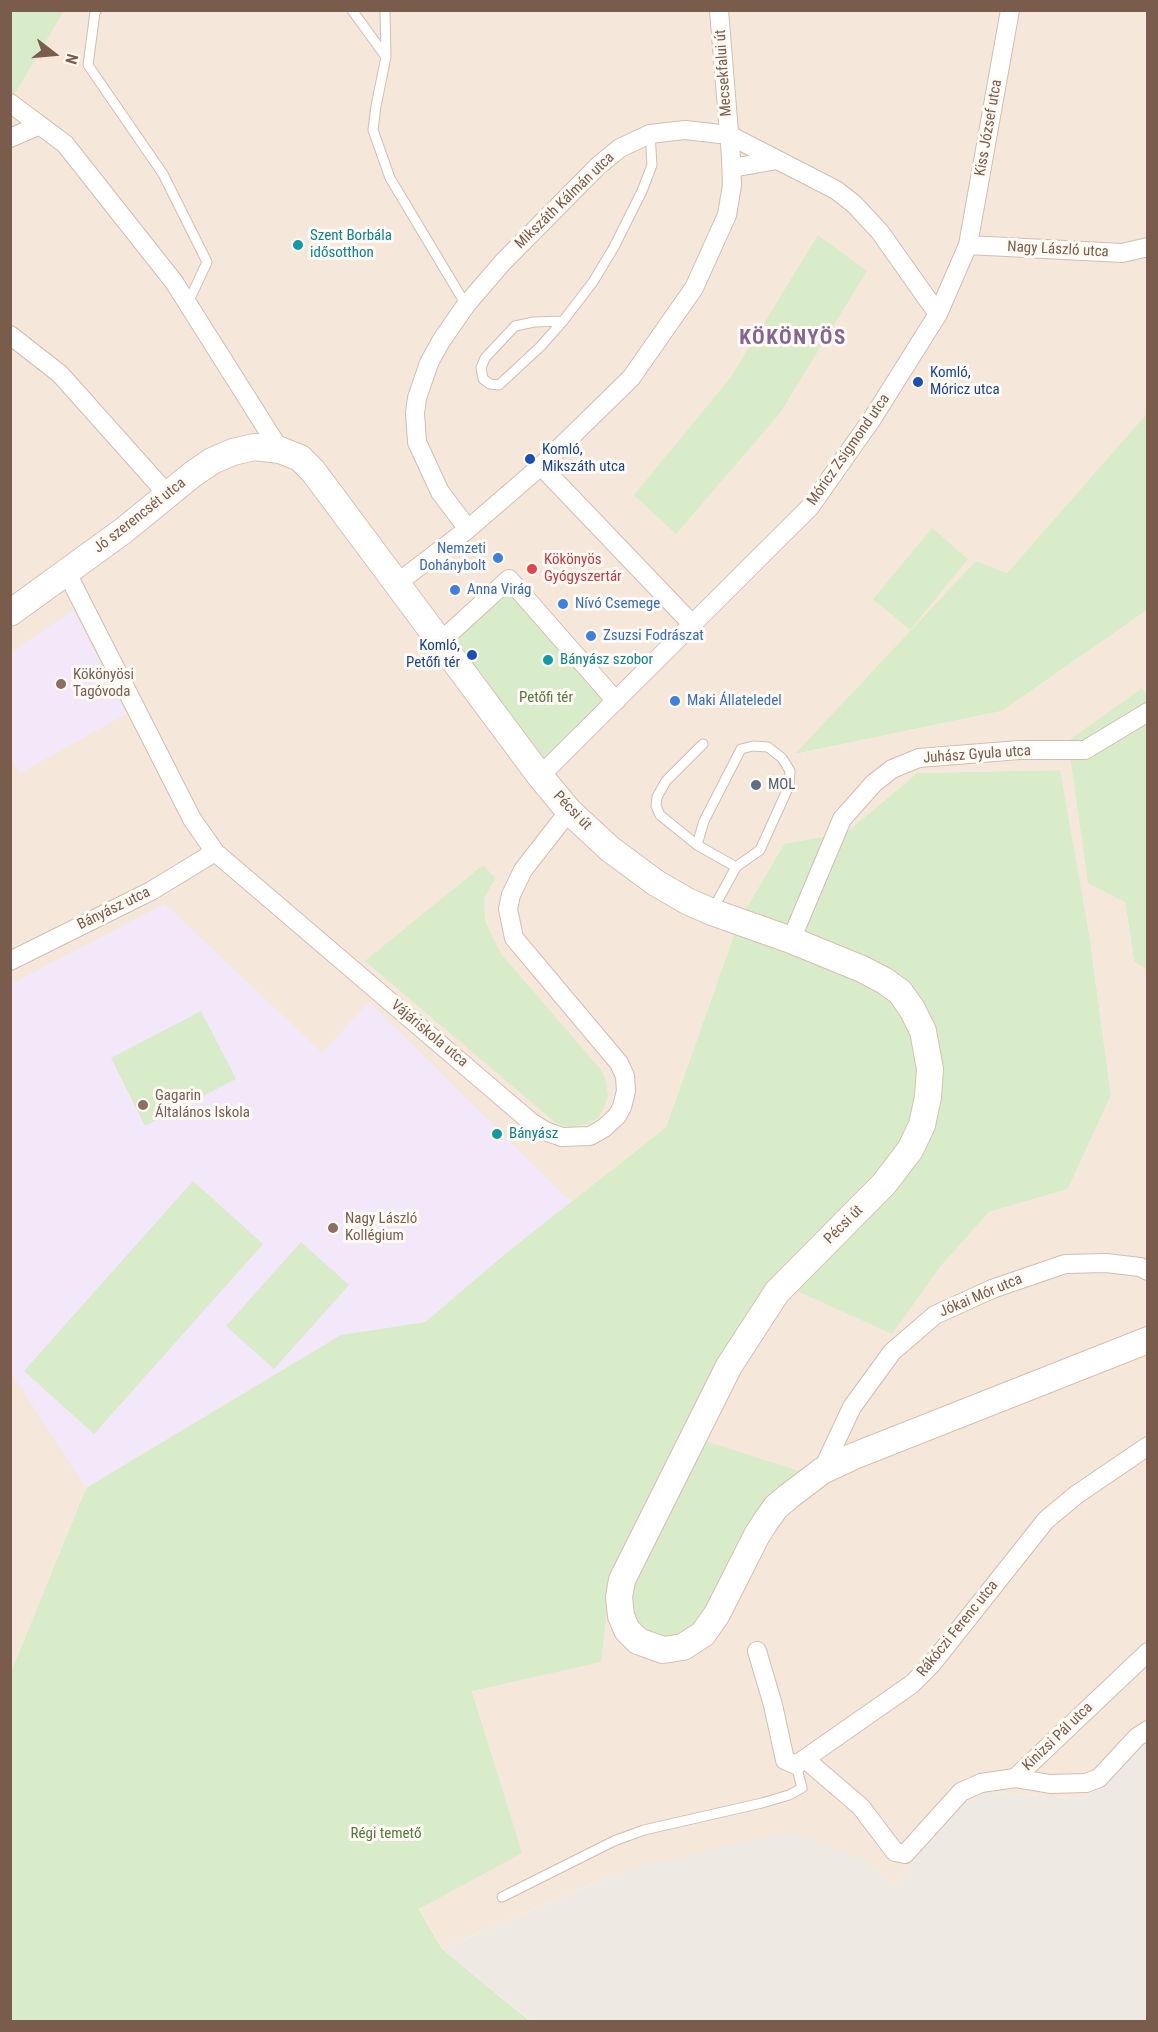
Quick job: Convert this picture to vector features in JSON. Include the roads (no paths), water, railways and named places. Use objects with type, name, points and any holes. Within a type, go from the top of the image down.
[{"type":"main road","name":"Jó szerencsét utca","points":[[10,613],[123,531],[203,468],[233,452],[254,447],[280,450]]},
{"type":"main road","name":"Pécsi út","points":[[280,450],[300,458],[313,471],[540,776],[569,811],[610,849],[656,883],[687,901],[791,940],[862,969],[885,981],[900,992],[923,1031],[930,1069],[928,1097],[922,1125],[910,1149],[884,1184],[777,1292],[729,1366],[622,1580],[619,1597],[621,1616],[627,1630],[638,1641],[663,1650],[683,1647],[703,1634],[717,1614],[756,1535],[766,1521],[782,1502],[822,1471],[854,1456],[1148,1340]]},
{"type":"street","name":"Mecsekfalui út","points":[[719,10],[729,135]]},
{"type":"street","name":"Kiss József utca","points":[[968,245],[1010,10]]},
{"type":"street","points":[[10,103],[65,144],[174,282],[280,450]]},
{"type":"street","points":[[10,138],[40,125]]},
{"type":"street","name":"Mikszáth Kálmán utca","points":[[468,529],[441,492],[417,442],[415,413],[417,398],[429,363],[441,341],[466,305],[503,262],[598,166],[620,148],[650,134],[685,130],[729,135]]},
{"type":"street","points":[[729,135],[836,190],[854,204],[880,232],[938,314]]},
{"type":"street","points":[[396,584],[468,529],[541,466],[631,378],[694,288],[727,215],[732,185],[729,135]]},
{"type":"street","points":[[732,168],[777,160]]},
{"type":"street","name":"Nagy László utca","points":[[968,245],[1122,253],[1148,247]]},
{"type":"street","name":"Móricz Zsigmond utca","points":[[540,776],[810,507],[872,419],[938,314],[968,245]]},
{"type":"street","points":[[10,335],[60,374],[168,495]]},
{"type":"street","points":[[541,466],[693,625]]},
{"type":"street","name":"Vájáriskola utca","points":[[67,573],[192,819],[215,852],[531,1122],[545,1131],[562,1137],[590,1136],[604,1128],[617,1116],[626,1091],[625,1076],[620,1063],[514,938],[508,909],[511,895],[523,870],[569,811]]},
{"type":"street","points":[[440,642],[509,579],[616,701]]},
{"type":"street","name":"Juhász Gyula utca","points":[[791,940],[842,819],[874,783],[891,769],[919,758],[1019,750],[1085,750],[1148,712]]},
{"type":"street","name":"Bányász utca","points":[[10,961],[151,891],[215,852]]},
{"type":"street","name":"Jókai Mór utca","points":[[822,1471],[852,1407],[892,1352],[936,1315],[992,1289],[1065,1264],[1106,1263],[1148,1270]]},
{"type":"street","name":"Rákóczi Ferenc utca","points":[[801,1762],[912,1684],[931,1665],[1046,1520],[1076,1495],[1148,1446]]},
{"type":"street","points":[[757,1652],[785,1760],[801,1762]]},
{"type":"street","name":"Kinizsi Pál utca","points":[[801,1762],[861,1807],[894,1852],[905,1854],[961,1792],[981,1783],[1015,1778],[1148,1652]]},
{"type":"street","points":[[1015,1778],[1050,1784],[1086,1783],[1099,1778],[1137,1737],[1148,1730]]},
{"type":"lane","points":[[97,10],[88,65],[163,174],[207,262],[188,303]]},
{"type":"lane","points":[[352,10],[386,57]]},
{"type":"lane","points":[[385,10],[386,57],[373,130],[390,178],[466,305]]},
{"type":"lane","points":[[563,321],[534,322],[515,326],[485,358],[481,368],[483,379],[499,385],[541,346],[563,321],[603,264],[642,191],[652,165],[650,134]]},
{"type":"lane","points":[[703,744],[666,781],[657,797],[656,806],[660,815],[697,845],[736,867]]},
{"type":"lane","points":[[697,845],[704,821],[741,749],[753,746],[768,747],[782,758],[790,771],[789,786],[781,807],[760,850],[736,867],[712,912]]},
{"type":"lane","points":[[502,1897],[614,1841],[644,1830],[762,1803],[789,1794],[802,1788],[801,1762]]},
{"type":"place","name":"Szent Borbála idősotthon","points":[[298,245]]},
{"type":"place","name":"Komló, Móricz utca","points":[[918,382]]},
{"type":"place","name":"Komló, Mikszáth utca","points":[[530,459]]},
{"type":"place","name":"Nemzeti Dohánybolt","points":[[498,558]]},
{"type":"place","name":"Kökönyös Gyógyszertár","points":[[532,569]]},
{"type":"place","name":"Anna Virág","points":[[455,590]]},
{"type":"place","name":"Nívó Csemege","points":[[563,604]]},
{"type":"place","name":"Zsuzsi Fodrászat","points":[[591,636]]},
{"type":"place","name":"Komló, Petőfi tér","points":[[472,655]]},
{"type":"place","name":"Bányász szobor","points":[[548,660]]},
{"type":"place","name":"Kökönyösi Tagóvoda","points":[[61,684]]},
{"type":"place","name":"Maki Állateledel","points":[[675,701]]},
{"type":"place","name":"MOL","points":[[756,785]]},
{"type":"place","name":"Gagarin Általános Iskola","points":[[143,1105]]},
{"type":"place","name":"Bányász","points":[[497,1134]]},
{"type":"place","name":"Nagy László Kollégium","points":[[333,1228]]},
{"type":"district","name":"KÖKÖNYÖS","points":[[793,339]]},
{"type":"park label","name":"Petőfi tér","points":[[546,698]]},
{"type":"park label","name":"Régi temető","points":[[386,1834]]}]
